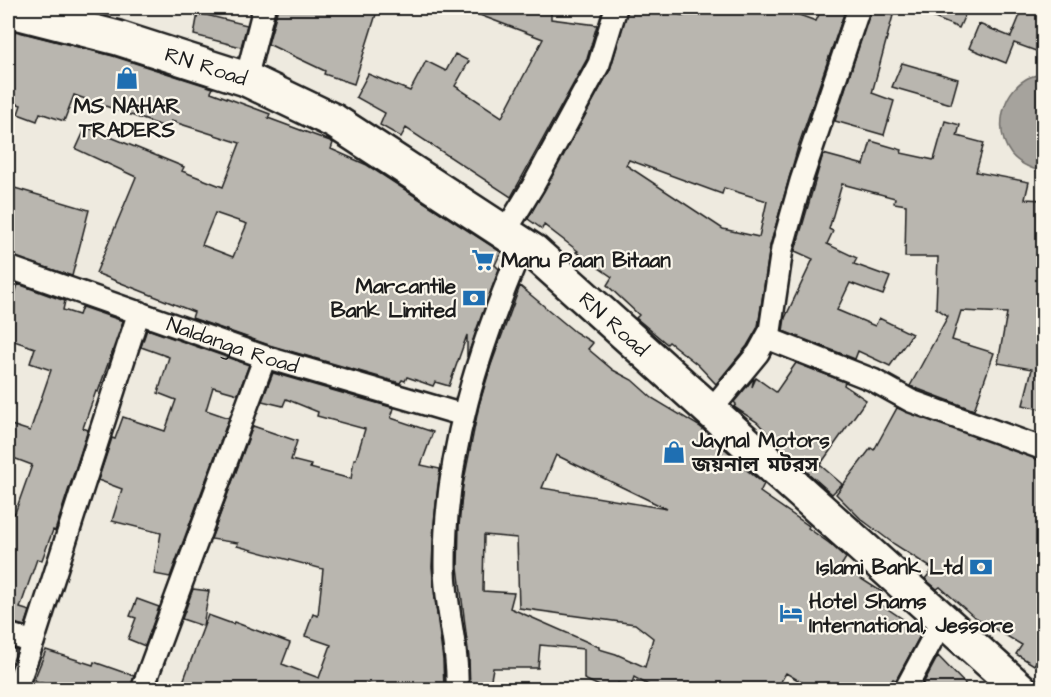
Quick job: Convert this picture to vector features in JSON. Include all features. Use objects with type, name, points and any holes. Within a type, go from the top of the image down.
[{"type":"highway","name":"RN Road","points":[[8,10],[118,38],[246,79],[334,121],[514,238],[542,259],[1021,690]]},
{"type":"street","points":[[246,79],[264,8]]},
{"type":"street","points":[[457,690],[458,679],[449,618],[445,567],[448,502],[463,415],[514,238],[534,186],[599,64],[616,8]]},
{"type":"street","points":[[711,410],[758,353],[770,331],[782,249],[801,181],[859,8]]},
{"type":"street","name":"Naldanga Road","points":[[8,267],[265,357],[463,415]]},
{"type":"street","points":[[21,690],[18,684],[139,312]]},
{"type":"street","points":[[767,338],[873,380],[911,401],[1044,448]]},
{"type":"street","points":[[142,690],[265,357]]},
{"type":"street","points":[[905,690],[943,619]]},
{"type":"street","points":[[8,634],[33,642]]},
{"type":"shaded area","points":[[1044,73],[1043,172],[1026,166],[1011,154],[1003,135],[1002,124],[1006,103],[1017,86],[1030,77]]},
{"type":"building","points":[[278,8],[378,8],[354,84],[324,74],[325,71],[268,44]]},
{"type":"building","points":[[461,8],[551,8],[551,19],[597,25],[587,59],[511,197],[406,128],[401,137],[380,125],[385,113],[356,97],[368,74],[410,91],[426,61],[446,71],[455,54],[469,61],[455,86],[502,117],[543,39]]},
{"type":"building","points":[[628,8],[658,8],[684,16],[685,8],[780,8],[816,21],[822,8],[846,8],[798,147],[770,246],[758,327],[747,346],[716,384],[698,365],[669,342],[667,344],[636,318],[639,315],[607,285],[612,277],[576,252],[578,251],[544,225],[542,229],[528,219],[610,70]],"holes":[[[629,160],[722,194],[724,188],[767,201],[759,237],[723,229],[626,165]]]},
{"type":"building","points":[[871,8],[895,8],[872,93],[894,101],[884,135],[835,121]]},
{"type":"building","points":[[910,8],[968,8],[959,28]]},
{"type":"building","points":[[1023,8],[1044,8],[1044,54],[1014,43],[1006,63],[969,48],[979,24],[1011,37]]},
{"type":"building","points":[[198,13],[247,25],[241,47],[194,35]]},
{"type":"building","points":[[15,31],[113,56],[213,88],[211,92],[270,114],[268,118],[330,141],[333,143],[331,149],[367,165],[501,252],[495,265],[499,269],[467,357],[467,335],[449,386],[435,382],[433,386],[407,377],[400,383],[269,345],[192,318],[194,312],[96,273],[136,177],[76,149],[86,127],[184,167],[182,171],[223,187],[240,143],[171,121],[168,128],[74,95],[64,121],[40,113],[37,121],[18,114],[21,105],[8,101],[8,57]],"holes":[[[215,213],[247,224],[233,257],[202,245]]]},
{"type":"building","points":[[902,63],[958,79],[951,104],[892,87]]},
{"type":"building","points":[[945,121],[960,125],[957,136],[984,143],[976,172],[1029,182],[1025,199],[1044,200],[1044,247],[1036,280],[1044,281],[1044,300],[1038,330],[1044,331],[1044,410],[1023,405],[1032,369],[998,363],[1007,313],[961,311],[952,340],[994,353],[974,410],[910,386],[948,316],[936,308],[938,257],[905,257],[906,205],[894,203],[895,198],[842,184],[829,229],[833,231],[827,244],[857,258],[854,264],[890,277],[883,295],[850,283],[837,310],[875,326],[879,318],[912,334],[890,366],[858,351],[855,359],[783,331],[785,318],[813,259],[795,251],[823,154],[864,165],[871,141],[902,150],[901,153],[934,160]]},
{"type":"building","points":[[8,186],[89,210],[72,276],[8,255]]},
{"type":"building","points":[[18,284],[65,301],[63,310],[79,315],[82,307],[123,321],[83,428],[88,430],[55,531],[53,530],[42,560],[37,559],[20,608],[30,611],[25,626],[8,622],[8,527],[32,465],[8,456],[8,424],[30,431],[51,370],[30,363],[35,348],[8,339],[8,316]]},
{"type":"building","points":[[520,286],[575,332],[593,343],[588,349],[613,370],[632,380],[652,398],[705,431],[702,436],[725,449],[733,456],[732,458],[764,484],[760,492],[809,526],[808,528],[846,558],[841,566],[882,592],[876,601],[922,632],[896,680],[893,679],[885,690],[815,690],[786,673],[776,690],[657,690],[634,677],[630,689],[618,683],[616,690],[608,690],[584,679],[584,649],[540,645],[538,668],[493,668],[489,690],[470,690],[469,658],[458,567],[459,526],[463,485],[479,405]],"holes":[[[556,455],[667,509],[542,488]],[[484,535],[517,538],[519,608],[635,624],[653,638],[645,667],[599,649],[599,647],[510,608],[514,593],[483,591]]]},
{"type":"building","points":[[147,329],[249,365],[238,394],[213,387],[206,410],[229,418],[170,577],[154,574],[161,533],[112,521],[122,489],[98,480],[112,438],[115,439],[123,417],[165,431],[176,400],[158,393],[169,357],[141,347]]},
{"type":"building","points":[[796,363],[845,382],[844,385],[866,400],[820,465],[842,484],[832,494],[789,456],[757,422],[734,407],[736,404],[734,402],[754,378],[752,387],[756,378],[776,392]]},
{"type":"building","points":[[273,373],[394,408],[391,418],[433,432],[421,465],[440,469],[432,567],[443,660],[444,690],[384,690],[367,684],[365,690],[180,690],[208,615],[290,643],[282,664],[319,678],[331,645],[305,636],[313,614],[318,616],[323,569],[237,546],[238,543],[211,539],[253,426],[297,441],[291,460],[311,465],[310,468],[351,479],[354,459],[356,459],[365,429],[317,416],[318,412],[286,399],[283,406],[262,401]]},
{"type":"building","points":[[897,408],[1044,461],[1044,667],[1036,662],[1034,665],[1016,654],[1022,645],[973,616],[940,587],[937,589],[925,579],[933,569],[861,519],[836,494],[871,448],[874,450]]},
{"type":"building","points":[[193,589],[209,591],[203,626],[182,619]]},
{"type":"building","points":[[137,599],[159,607],[145,646],[128,639],[136,618],[130,616]]},
{"type":"building","points":[[46,650],[93,665],[94,662],[134,676],[130,690],[61,690],[34,680]]},
{"type":"building","points":[[938,656],[971,690],[924,690],[921,688]]},
{"type":"place","name":"MS NAHAR TRADERS","points":[[127,78]]},
{"type":"place","name":"Manu Paan Bitaan","points":[[483,260]]},
{"type":"place","name":"Marcantile Bank Limited","points":[[474,298]]},
{"type":"place","name":"Jaynal Motors জয়নাল মটরস","points":[[674,452]]},
{"type":"place","name":"Islami Bank Ltd","points":[[981,567]]},
{"type":"place","name":"Hotel Shams International, Jessore","points":[[791,613]]}]
